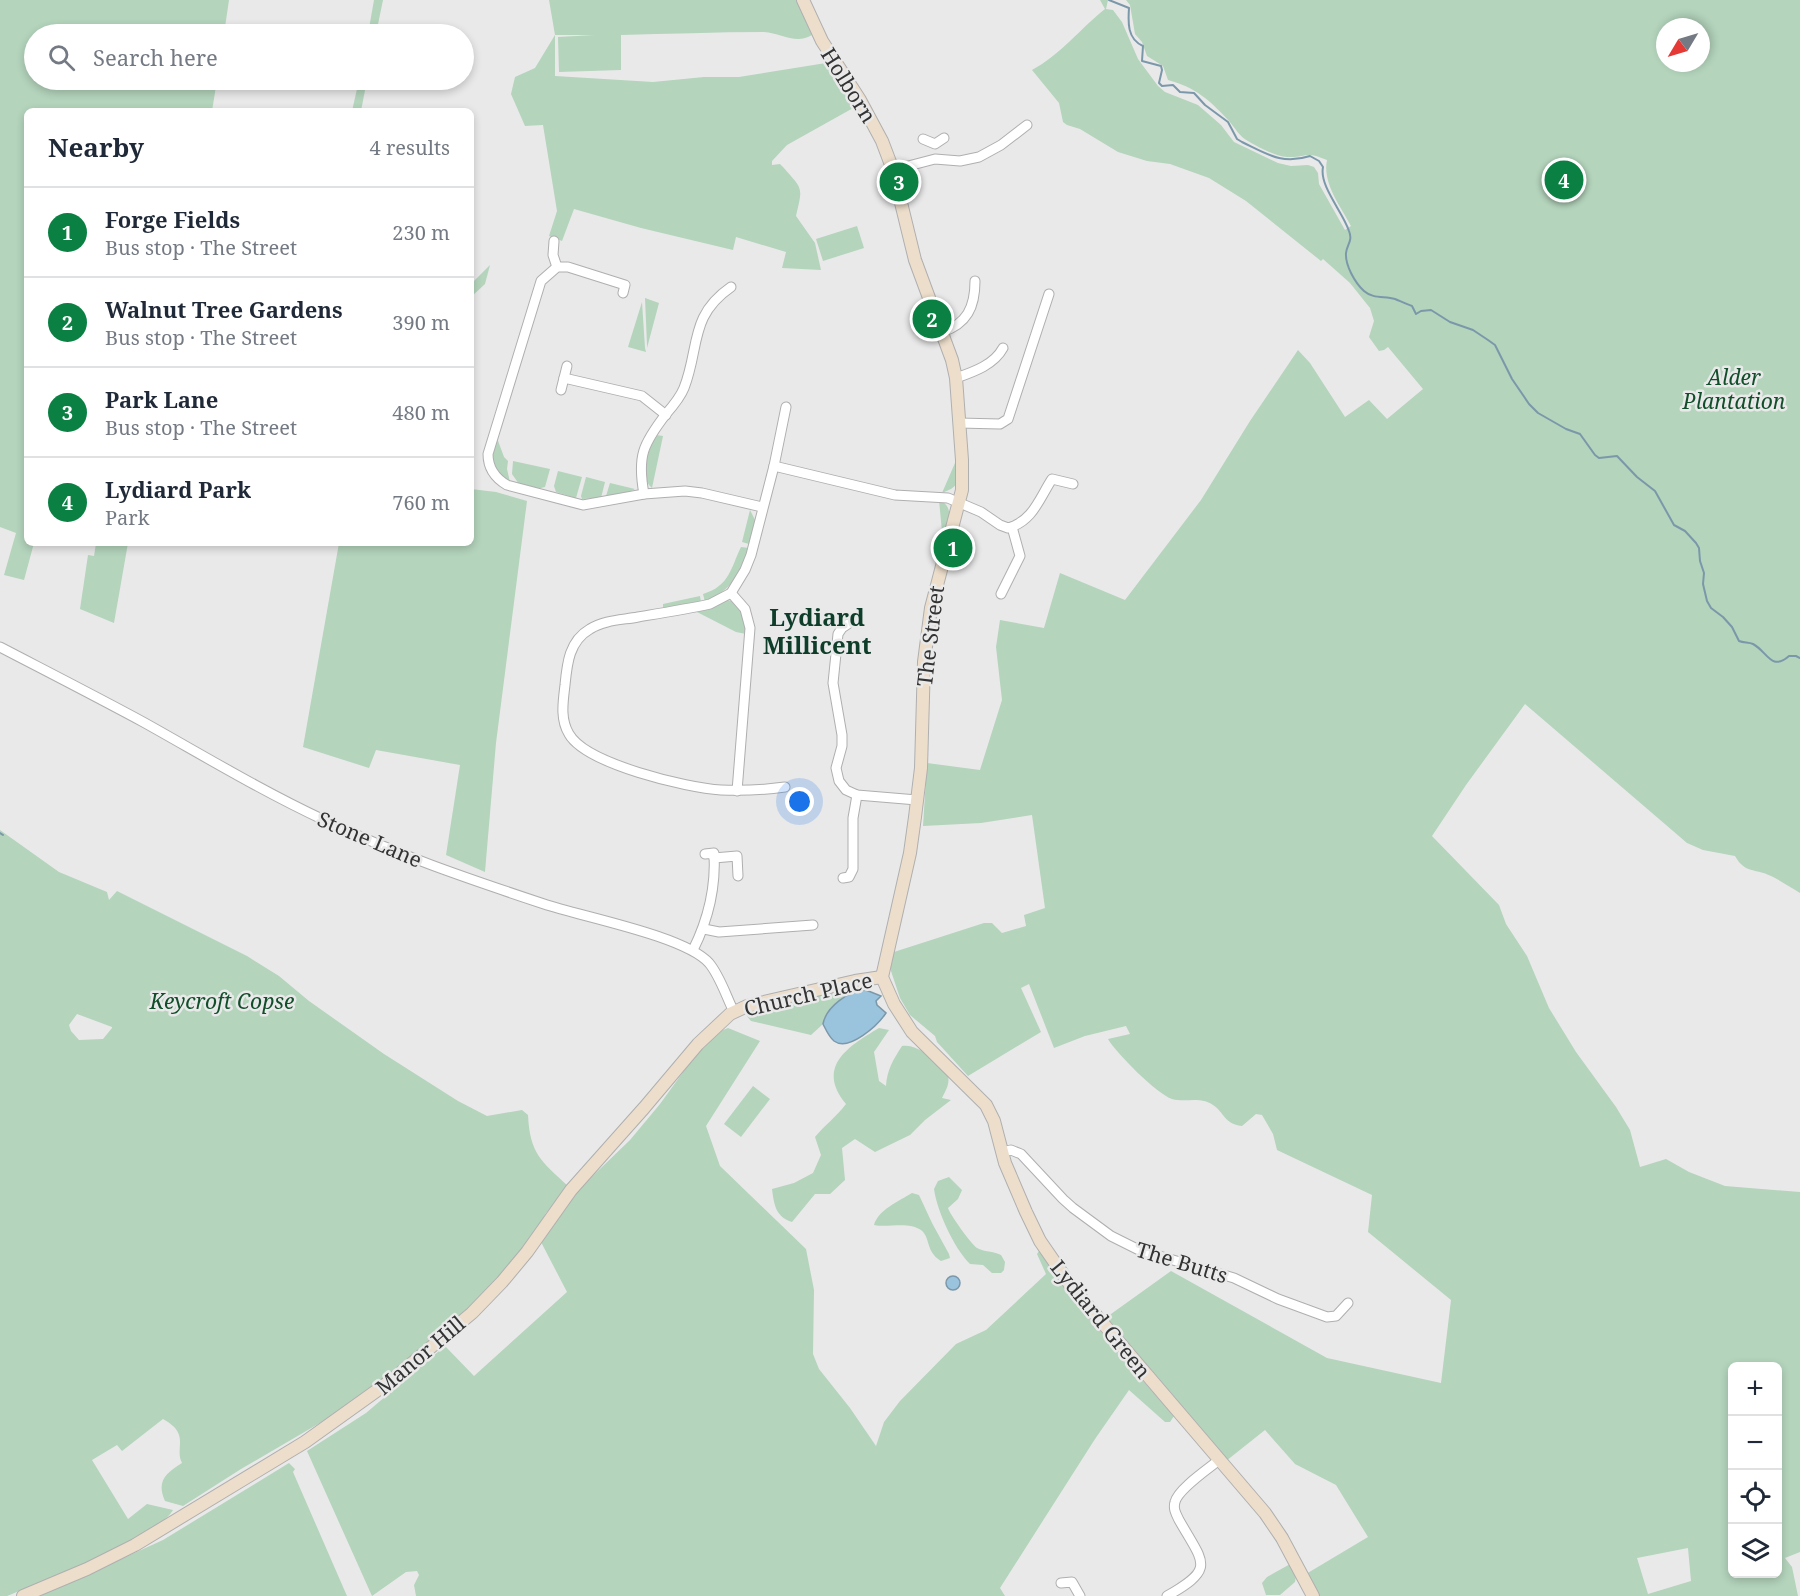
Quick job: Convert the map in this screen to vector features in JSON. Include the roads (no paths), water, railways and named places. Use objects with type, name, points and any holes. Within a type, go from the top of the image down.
[{"type":"street","name":"Holborn","points":[[804,0],[822,41],[871,118],[893,170]]},
{"type":"street","points":[[893,170],[934,159],[960,161],[979,157],[1001,145],[1027,125]]},
{"type":"street","points":[[923,139],[940,141],[934,159]]},
{"type":"street","name":"The Street","points":[[882,977],[910,853],[921,759],[924,662],[931,608],[940,568],[960,502],[962,460],[956,378],[942,332],[915,260],[893,170]]},
{"type":"street","points":[[554,241],[553,255],[557,267]]},
{"type":"street","points":[[625,285],[568,267],[557,267],[547,274],[537,290],[489,451],[488,463],[496,477],[511,486],[583,505],[644,494],[694,492],[762,507]]},
{"type":"street","points":[[942,332],[955,328],[967,316],[975,281]]},
{"type":"street","points":[[644,494],[640,468],[643,451],[652,434],[684,390],[695,338],[703,316],[713,301],[731,287]]},
{"type":"street","points":[[959,423],[1000,424],[1008,419],[1049,294]]},
{"type":"street","points":[[956,378],[981,368],[996,358],[1003,348]]},
{"type":"street","points":[[561,390],[567,366]]},
{"type":"street","points":[[564,378],[642,396],[666,415]]},
{"type":"street","points":[[785,787],[737,791],[715,790],[604,760],[588,753],[577,744],[569,735],[563,714],[570,653],[576,641],[591,628],[608,622],[710,604],[732,592],[751,555],[774,466],[786,406]]},
{"type":"street","points":[[774,466],[895,495],[942,497],[960,502],[987,515],[1004,528],[1012,528],[1031,515],[1052,479],[1072,484]]},
{"type":"street","points":[[1001,594],[1020,556],[1012,528]]},
{"type":"street","points":[[732,592],[745,609],[750,628],[737,791]]},
{"type":"street","points":[[834,619],[845,626],[837,638],[833,682],[842,735],[836,772],[842,786],[857,795],[917,800]]},
{"type":"street","name":"Stone Lane","points":[[0,647],[143,722],[248,782],[368,840],[450,873],[693,950],[714,969],[734,1012]]},
{"type":"street","points":[[843,878],[849,877],[852,869],[853,818],[857,795]]},
{"type":"street","points":[[693,950],[704,929],[712,888],[710,856],[737,856],[738,876]]},
{"type":"street","points":[[704,929],[719,932],[813,925]]},
{"type":"street","name":"Church Place","points":[[734,1012],[855,981],[882,977]]},
{"type":"street","name":"Lydiard Green","points":[[882,977],[894,1004],[912,1032],[986,1105],[994,1121],[1002,1152],[1026,1212],[1056,1265],[1086,1305],[1274,1526],[1312,1596]]},
{"type":"street","name":"Manor Hill","points":[[23,1596],[87,1569],[135,1545],[305,1442],[393,1379],[472,1313],[502,1282],[527,1252],[571,1190],[698,1044],[734,1012]]},
{"type":"street","name":"The Butts","points":[[1002,1152],[1011,1150],[1022,1154],[1073,1208],[1111,1235],[1139,1250],[1234,1278],[1278,1299],[1327,1317],[1336,1316],[1348,1303]]},
{"type":"street","points":[[1167,1596],[1193,1581],[1205,1570],[1176,1514],[1174,1504],[1181,1492],[1219,1460]]},
{"type":"street","points":[[1061,1583],[1075,1578],[1080,1596]]},
{"type":"water","points":[[866,990],[881,996],[876,1001],[877,1005],[886,1013],[863,1036],[847,1043],[834,1041],[823,1024],[825,1018],[833,1006],[846,996]]},
{"type":"water","points":[[953,1276],[958,1278],[960,1283],[958,1288],[953,1290],[948,1288],[946,1283],[948,1278]]},
{"type":"waterway","points":[[1109,0],[1129,8],[1131,35],[1143,46],[1142,61],[1161,66],[1159,83],[1162,86],[1173,85],[1180,92],[1194,93],[1205,105],[1228,122],[1237,139],[1259,151],[1283,159],[1310,156],[1319,161],[1323,167],[1328,191],[1350,234],[1346,253],[1349,268],[1354,279],[1364,291],[1412,306],[1416,314],[1431,310],[1450,322],[1473,330],[1495,345],[1512,379],[1538,413],[1580,434],[1599,458],[1617,456],[1637,477],[1655,491],[1674,525],[1685,531],[1699,548],[1707,601],[1711,608],[1732,627],[1739,641],[1753,644],[1773,661],[1778,662],[1789,656],[1800,658]]},
{"type":"place","name":"Lydiard Park","points":[[1564,180]]},
{"type":"place","name":"Park Lane","points":[[899,182]]},
{"type":"place","name":"Walnut Tree Gardens","points":[[932,319]]},
{"type":"place","name":"Forge Fields","points":[[953,548]]},
{"type":"district","name":"Lydiard Millicent","points":[[817,630]]},
{"type":"park label","name":"Alder Plantation","points":[[1734,389]]},
{"type":"park label","name":"Keycroft Copse","points":[[222,1001]]}]
